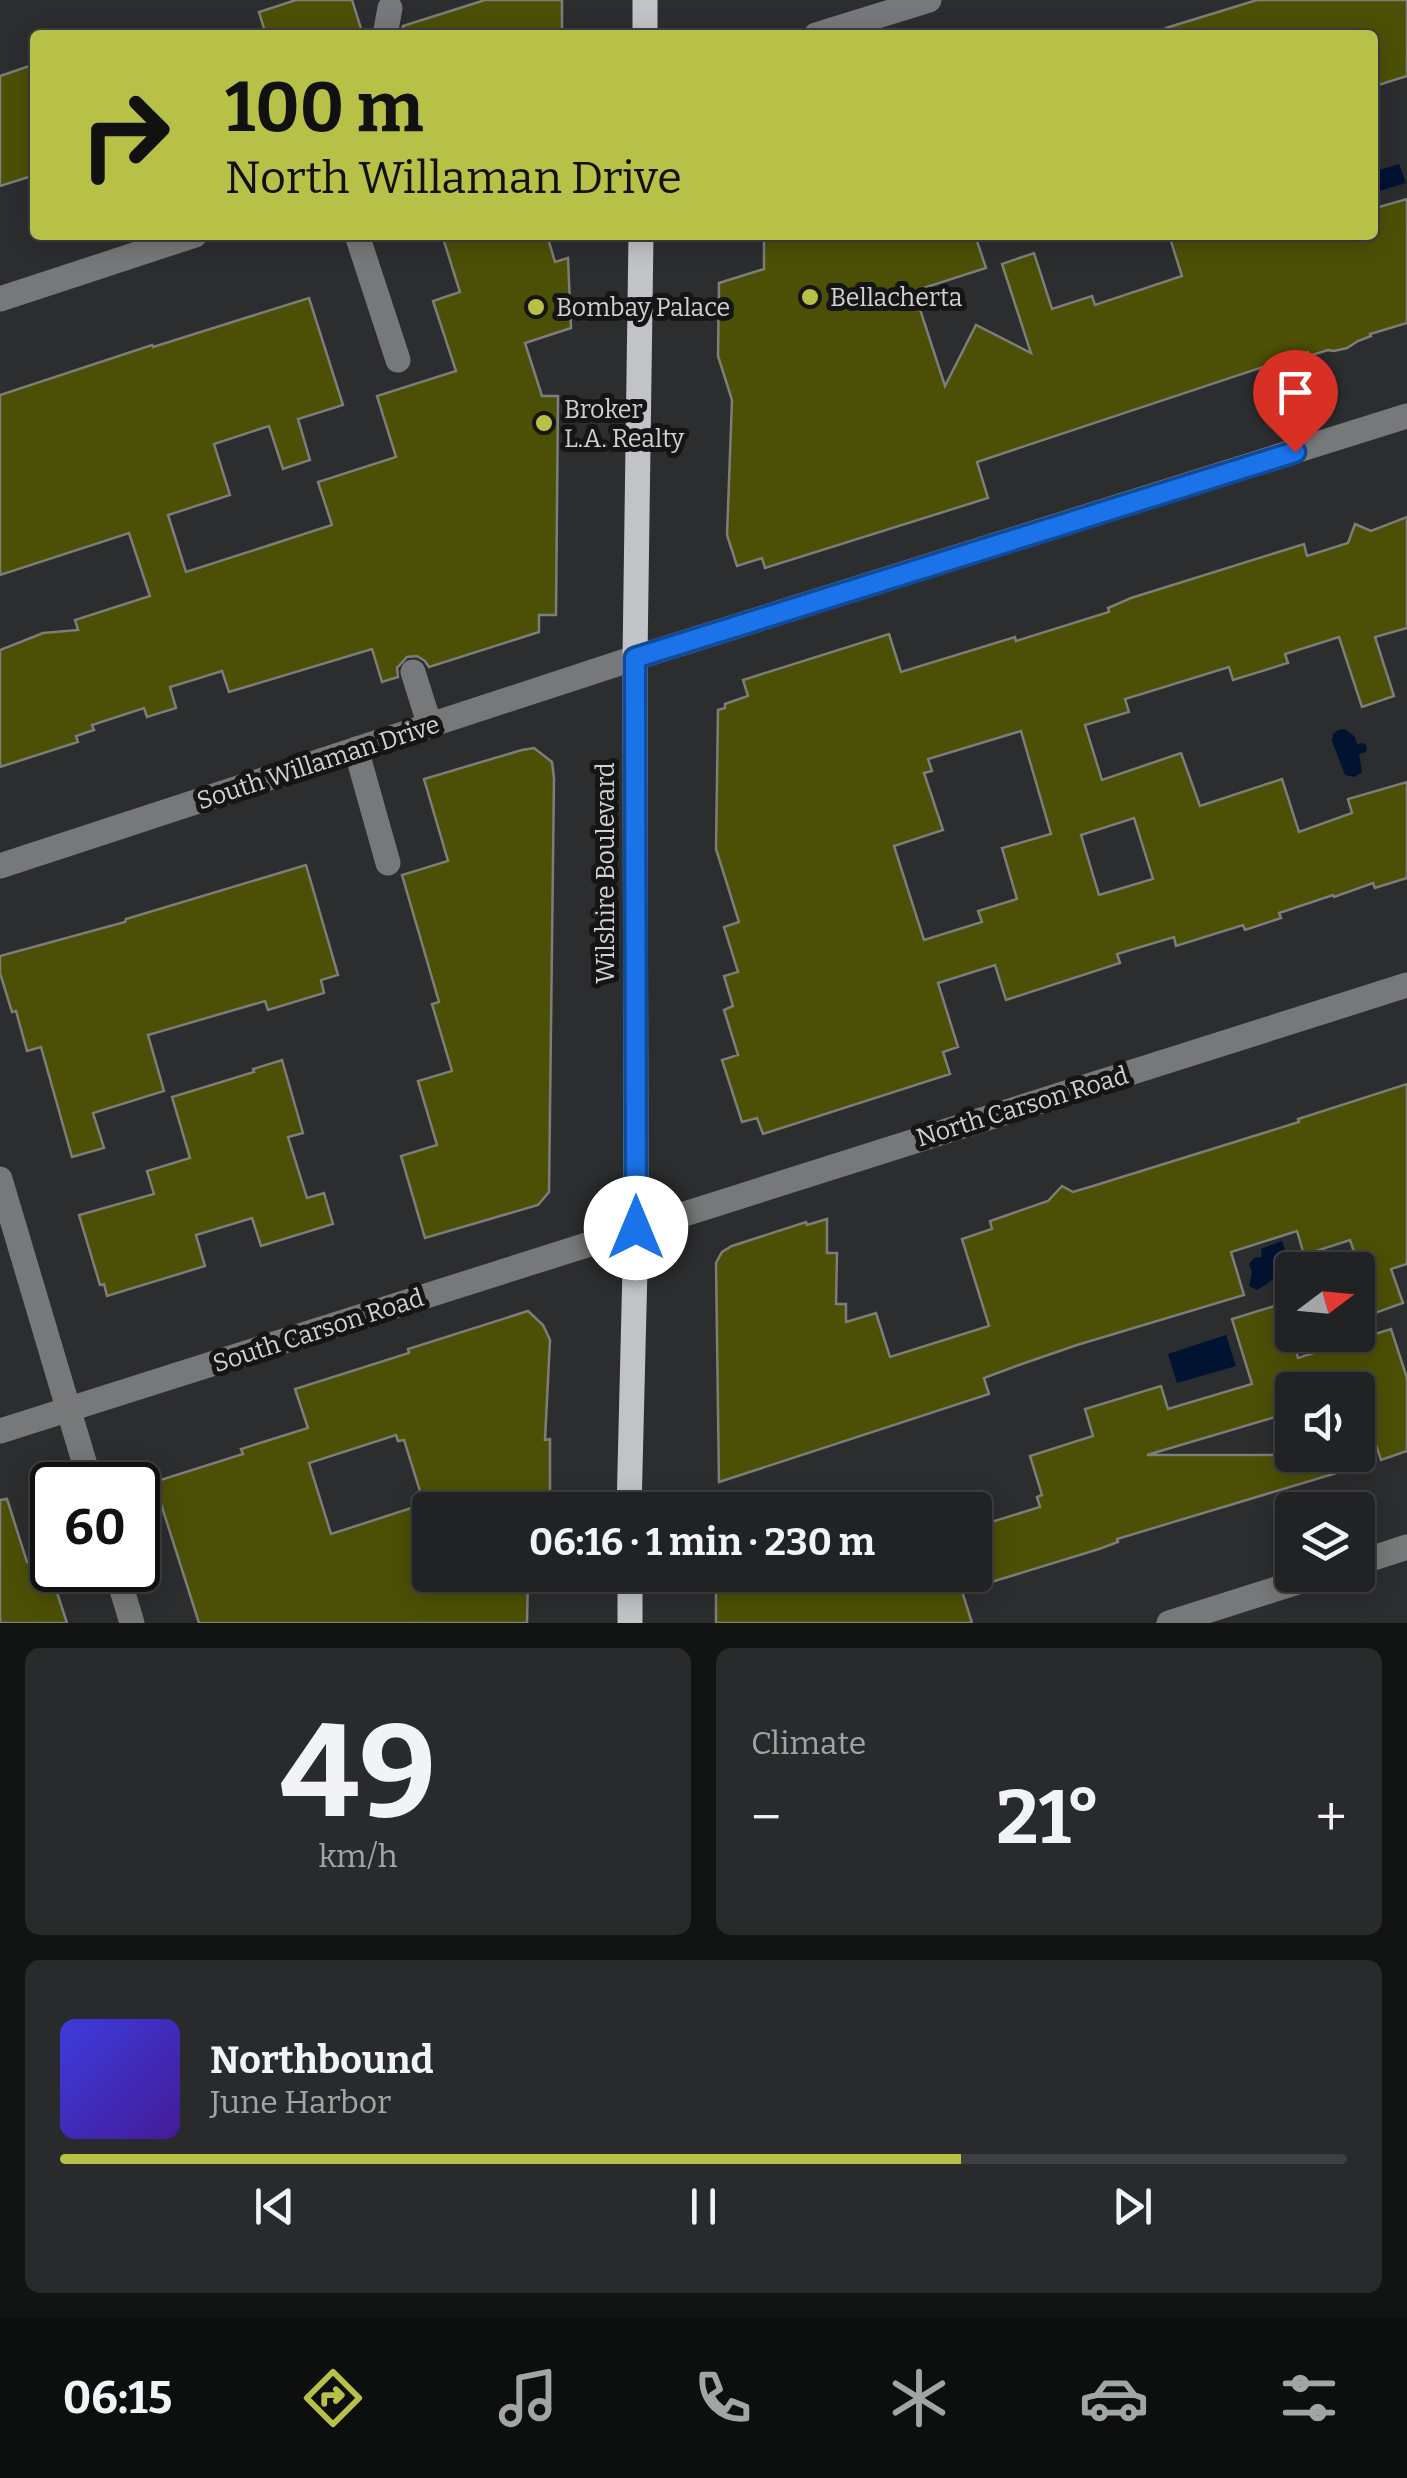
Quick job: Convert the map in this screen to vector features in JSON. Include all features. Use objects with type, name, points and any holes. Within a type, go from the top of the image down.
[{"type":"main road","points":[[644,0],[645,30]]},
{"type":"main road","name":"Wilshire Boulevard","points":[[629,1492],[636,1228],[635,658],[641,240]]},
{"type":"main road","points":[[630,1592],[630,1623]]},
{"type":"street","points":[[832,30],[929,0]]},
{"type":"street","points":[[386,30],[390,8]]},
{"type":"street","points":[[0,299],[180,240]]},
{"type":"street","points":[[359,240],[398,360]]},
{"type":"street","name":"South Willaman Drive","points":[[0,866],[635,658],[1407,416]]},
{"type":"street","points":[[413,672],[430,726]]},
{"type":"street","points":[[356,749],[388,863]]},
{"type":"street","name":"North Carson Road","points":[[636,1228],[1407,985]]},
{"type":"street","points":[[0,1179],[84,1462]]},
{"type":"street","name":"South Carson Road","points":[[0,1431],[636,1228]]},
{"type":"street","points":[[1375,1557],[1407,1547]]},
{"type":"street","points":[[1169,1623],[1275,1589]]},
{"type":"street","points":[[123,1592],[132,1623]]},
{"type":"water","points":[[1399,164],[1406,183],[1378,191],[1378,170]]},
{"type":"water","points":[[1345,729],[1357,744],[1367,747],[1366,752],[1359,754],[1362,772],[1354,777],[1345,775],[1332,741],[1333,734]]},
{"type":"water","points":[[1282,1241],[1286,1252],[1275,1252],[1275,1277],[1257,1290],[1249,1286],[1249,1264],[1262,1257],[1261,1249]]},
{"type":"water","points":[[1226,1335],[1236,1366],[1177,1383],[1168,1354]]},
{"type":"building","points":[[296,0],[352,0],[361,30],[264,30],[259,12]]},
{"type":"building","points":[[485,0],[562,0],[562,30],[403,30],[403,26]]},
{"type":"building","points":[[1257,0],[1407,0],[1407,76],[1378,85],[1378,30],[1166,28]]},
{"type":"building","points":[[30,66],[30,177],[0,186],[0,76]]},
{"type":"building","points":[[1407,199],[1407,323],[1370,334],[1347,348],[1309,356],[1308,352],[977,462],[988,498],[765,568],[762,558],[737,566],[727,535],[732,400],[718,356],[719,283],[764,269],[764,240],[977,240],[986,268],[914,291],[945,386],[976,325],[1031,353],[1002,264],[1034,253],[1052,309],[1092,296],[1095,305],[1182,276],[1171,240],[1378,240],[1378,207]]},
{"type":"building","points":[[444,240],[548,240],[555,262],[568,258],[571,328],[525,343],[542,396],[558,396],[556,615],[539,615],[539,632],[429,667],[417,656],[407,657],[397,668],[398,677],[382,682],[372,649],[229,692],[222,671],[170,687],[176,708],[147,717],[144,708],[92,725],[94,730],[76,736],[78,742],[0,767],[0,650],[43,633],[78,630],[75,620],[150,596],[129,533],[0,575],[0,395],[309,298],[343,405],[298,419],[310,460],[283,469],[269,426],[214,444],[230,495],[168,515],[186,572],[332,525],[318,482],[396,457],[377,396],[456,371],[433,301],[460,292]]},
{"type":"building","points":[[1407,517],[1407,628],[1375,637],[1394,696],[1362,707],[1339,637],[1285,654],[1288,663],[1233,680],[1229,667],[1125,699],[1129,712],[1085,725],[1102,780],[1181,753],[1200,806],[1282,779],[1299,832],[1352,813],[1348,799],[1407,782],[1407,878],[1333,895],[1279,913],[1281,918],[1245,930],[1243,925],[1176,946],[1174,937],[1117,954],[1120,963],[1006,1000],[995,965],[938,983],[958,1047],[943,1052],[950,1074],[763,1134],[757,1118],[742,1122],[722,1060],[738,1055],[724,1010],[733,1006],[724,976],[738,972],[724,927],[739,922],[716,849],[718,710],[748,696],[743,680],[889,634],[901,672],[1109,612],[1108,608],[1131,598],[1304,544],[1307,556],[1348,543],[1355,524],[1371,531]],"holes":[[[1021,731],[1051,834],[1002,848],[1017,899],[978,911],[982,922],[924,940],[894,846],[943,830],[924,773],[932,771],[928,759]],[[1134,818],[1153,879],[1099,895],[1081,835]]]},
{"type":"building","points":[[534,748],[552,762],[554,778],[549,1192],[538,1205],[425,1238],[401,1156],[437,1145],[418,1081],[452,1071],[432,1004],[439,1002],[402,875],[448,861],[424,779]]},
{"type":"building","points":[[306,865],[338,975],[321,980],[324,993],[268,1010],[265,1001],[148,1035],[164,1091],[93,1113],[104,1148],[72,1157],[41,1047],[27,1051],[0,973],[0,956],[125,922]]},
{"type":"building","points":[[282,1060],[303,1133],[288,1137],[307,1198],[324,1193],[333,1224],[261,1246],[252,1218],[196,1235],[205,1266],[107,1296],[104,1284],[100,1285],[79,1215],[154,1194],[147,1171],[190,1158],[172,1097]]},
{"type":"building","points":[[1407,1084],[1407,1264],[1391,1269],[1403,1303],[1375,1313],[1375,1252],[1354,1252],[1350,1240],[1303,1252],[1297,1231],[1231,1252],[1244,1295],[1019,1365],[984,1378],[989,1394],[719,1482],[716,1263],[722,1252],[806,1222],[807,1225],[827,1219],[827,1253],[837,1253],[836,1304],[846,1304],[846,1322],[876,1313],[890,1357],[989,1326],[962,1239],[992,1229],[990,1221],[1048,1201],[1062,1186],[1073,1192],[1299,1122],[1298,1119]]},
{"type":"building","points":[[1275,1306],[1275,1352],[1296,1352],[1298,1358],[1317,1352],[1375,1352],[1375,1334],[1391,1329],[1407,1378],[1407,1451],[1381,1460],[1375,1442],[1375,1372],[1275,1372],[1275,1417],[1147,1455],[1275,1455],[1275,1472],[1340,1472],[1117,1539],[1118,1542],[1099,1549],[992,1582],[992,1522],[1040,1507],[1037,1497],[1042,1495],[1030,1456],[1093,1436],[1085,1409],[1161,1386],[1168,1409],[1252,1384],[1232,1319]]},
{"type":"building","points":[[528,1311],[543,1325],[550,1340],[545,1440],[550,1439],[550,1492],[420,1492],[404,1440],[398,1441],[396,1435],[309,1463],[331,1534],[412,1508],[412,1592],[528,1592],[527,1623],[199,1623],[160,1501],[160,1480],[308,1428],[295,1389],[409,1353],[408,1349]]},
{"type":"building","points":[[7,1499],[27,1562],[30,1561],[30,1592],[57,1592],[67,1623],[0,1623],[0,1500]]},
{"type":"building","points":[[716,1592],[962,1592],[972,1623],[716,1623]]},
{"type":"place","name":"Bellacherta","points":[[810,297]]},
{"type":"place","name":"Bombay Palace","points":[[536,307]]},
{"type":"place","name":"Broker L.A. Realty","points":[[544,423]]},
{"type":"route","points":[[636,1228],[635,658],[1295,452]]}]
